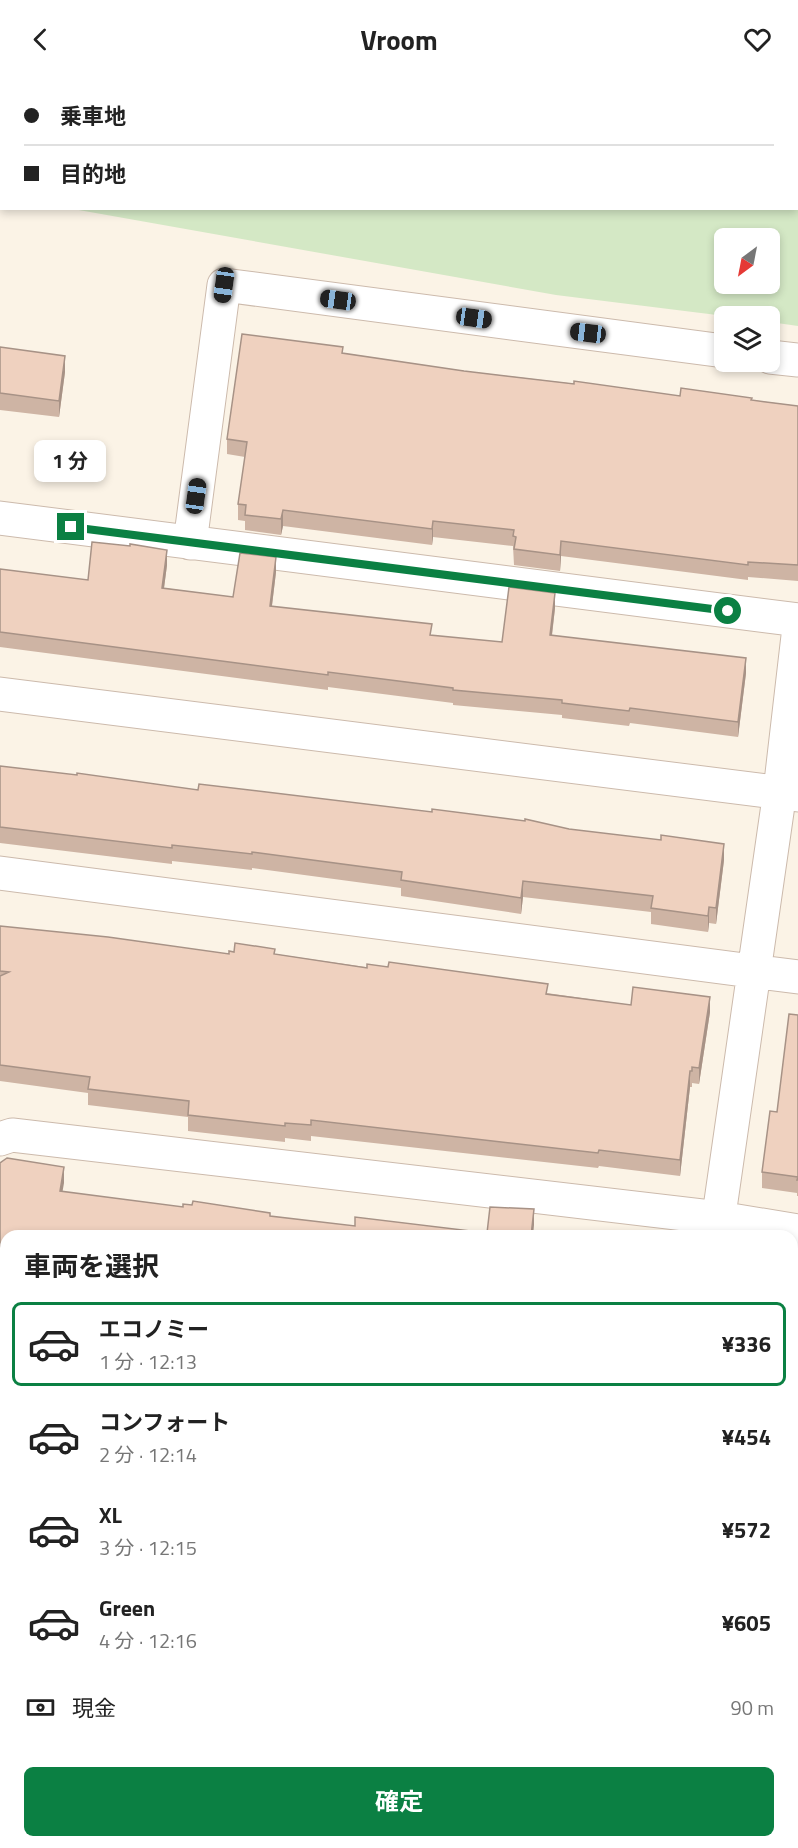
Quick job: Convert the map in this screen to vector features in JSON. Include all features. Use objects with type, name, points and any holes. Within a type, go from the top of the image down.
[{"type":"street","points":[[190,543],[224,285],[714,350]]},
{"type":"street","points":[[780,358],[798,360]]},
{"type":"street","points":[[0,518],[798,620]]},
{"type":"street","points":[[718,1227],[755,971],[789,793],[798,636]]},
{"type":"street","points":[[0,694],[789,793]]},
{"type":"street","points":[[0,873],[798,977]]},
{"type":"street","points":[[0,1139],[12,1135],[718,1227],[778,1230]]},
{"type":"green space","points":[[79,210],[798,210],[798,326],[780,323],[780,306],[714,306],[714,315],[556,295]]},
{"type":"building","points":[[242,334],[343,347],[342,353],[464,371],[574,384],[574,381],[680,396],[681,388],[798,406],[798,565],[748,562],[748,565],[561,541],[560,555],[514,549],[516,537],[513,536],[514,530],[433,521],[432,529],[283,510],[281,519],[245,515],[246,505],[238,504],[247,442],[227,439]]},
{"type":"building","points":[[0,347],[65,356],[59,401],[0,393]]},
{"type":"building","points":[[92,542],[130,546],[130,544],[167,550],[162,588],[233,597],[240,553],[276,557],[270,606],[432,624],[430,635],[502,642],[509,587],[555,593],[550,635],[746,658],[738,722],[630,708],[629,711],[562,703],[562,700],[453,690],[453,688],[328,672],[328,675],[0,632],[0,569],[88,580]]},
{"type":"building","points":[[0,766],[77,775],[77,773],[198,790],[199,784],[432,812],[432,809],[525,821],[525,819],[569,829],[661,840],[661,835],[724,844],[716,908],[709,907],[708,916],[651,908],[653,896],[523,881],[521,898],[401,880],[402,872],[252,852],[252,854],[172,845],[172,848],[0,827]]},
{"type":"building","points":[[0,926],[108,937],[229,954],[229,951],[234,952],[235,943],[275,949],[274,954],[367,968],[367,964],[388,967],[389,962],[548,984],[546,994],[631,1005],[633,987],[710,997],[699,1068],[692,1067],[690,1071],[680,1160],[599,1150],[598,1153],[311,1120],[311,1125],[285,1123],[285,1126],[188,1115],[189,1101],[88,1089],[90,1077],[0,1065],[0,976],[9,972],[0,971]]},
{"type":"building","points":[[789,1014],[798,1015],[798,1177],[762,1172],[770,1111],[777,1112]]},
{"type":"building","points":[[7,1158],[64,1167],[60,1191],[183,1207],[183,1204],[192,1205],[193,1201],[270,1213],[270,1216],[355,1226],[355,1217],[462,1230],[0,1230],[0,1163]]},
{"type":"building","points":[[490,1207],[534,1209],[532,1230],[487,1230]]},
{"type":"route","points":[[71,527],[728,611]]}]
